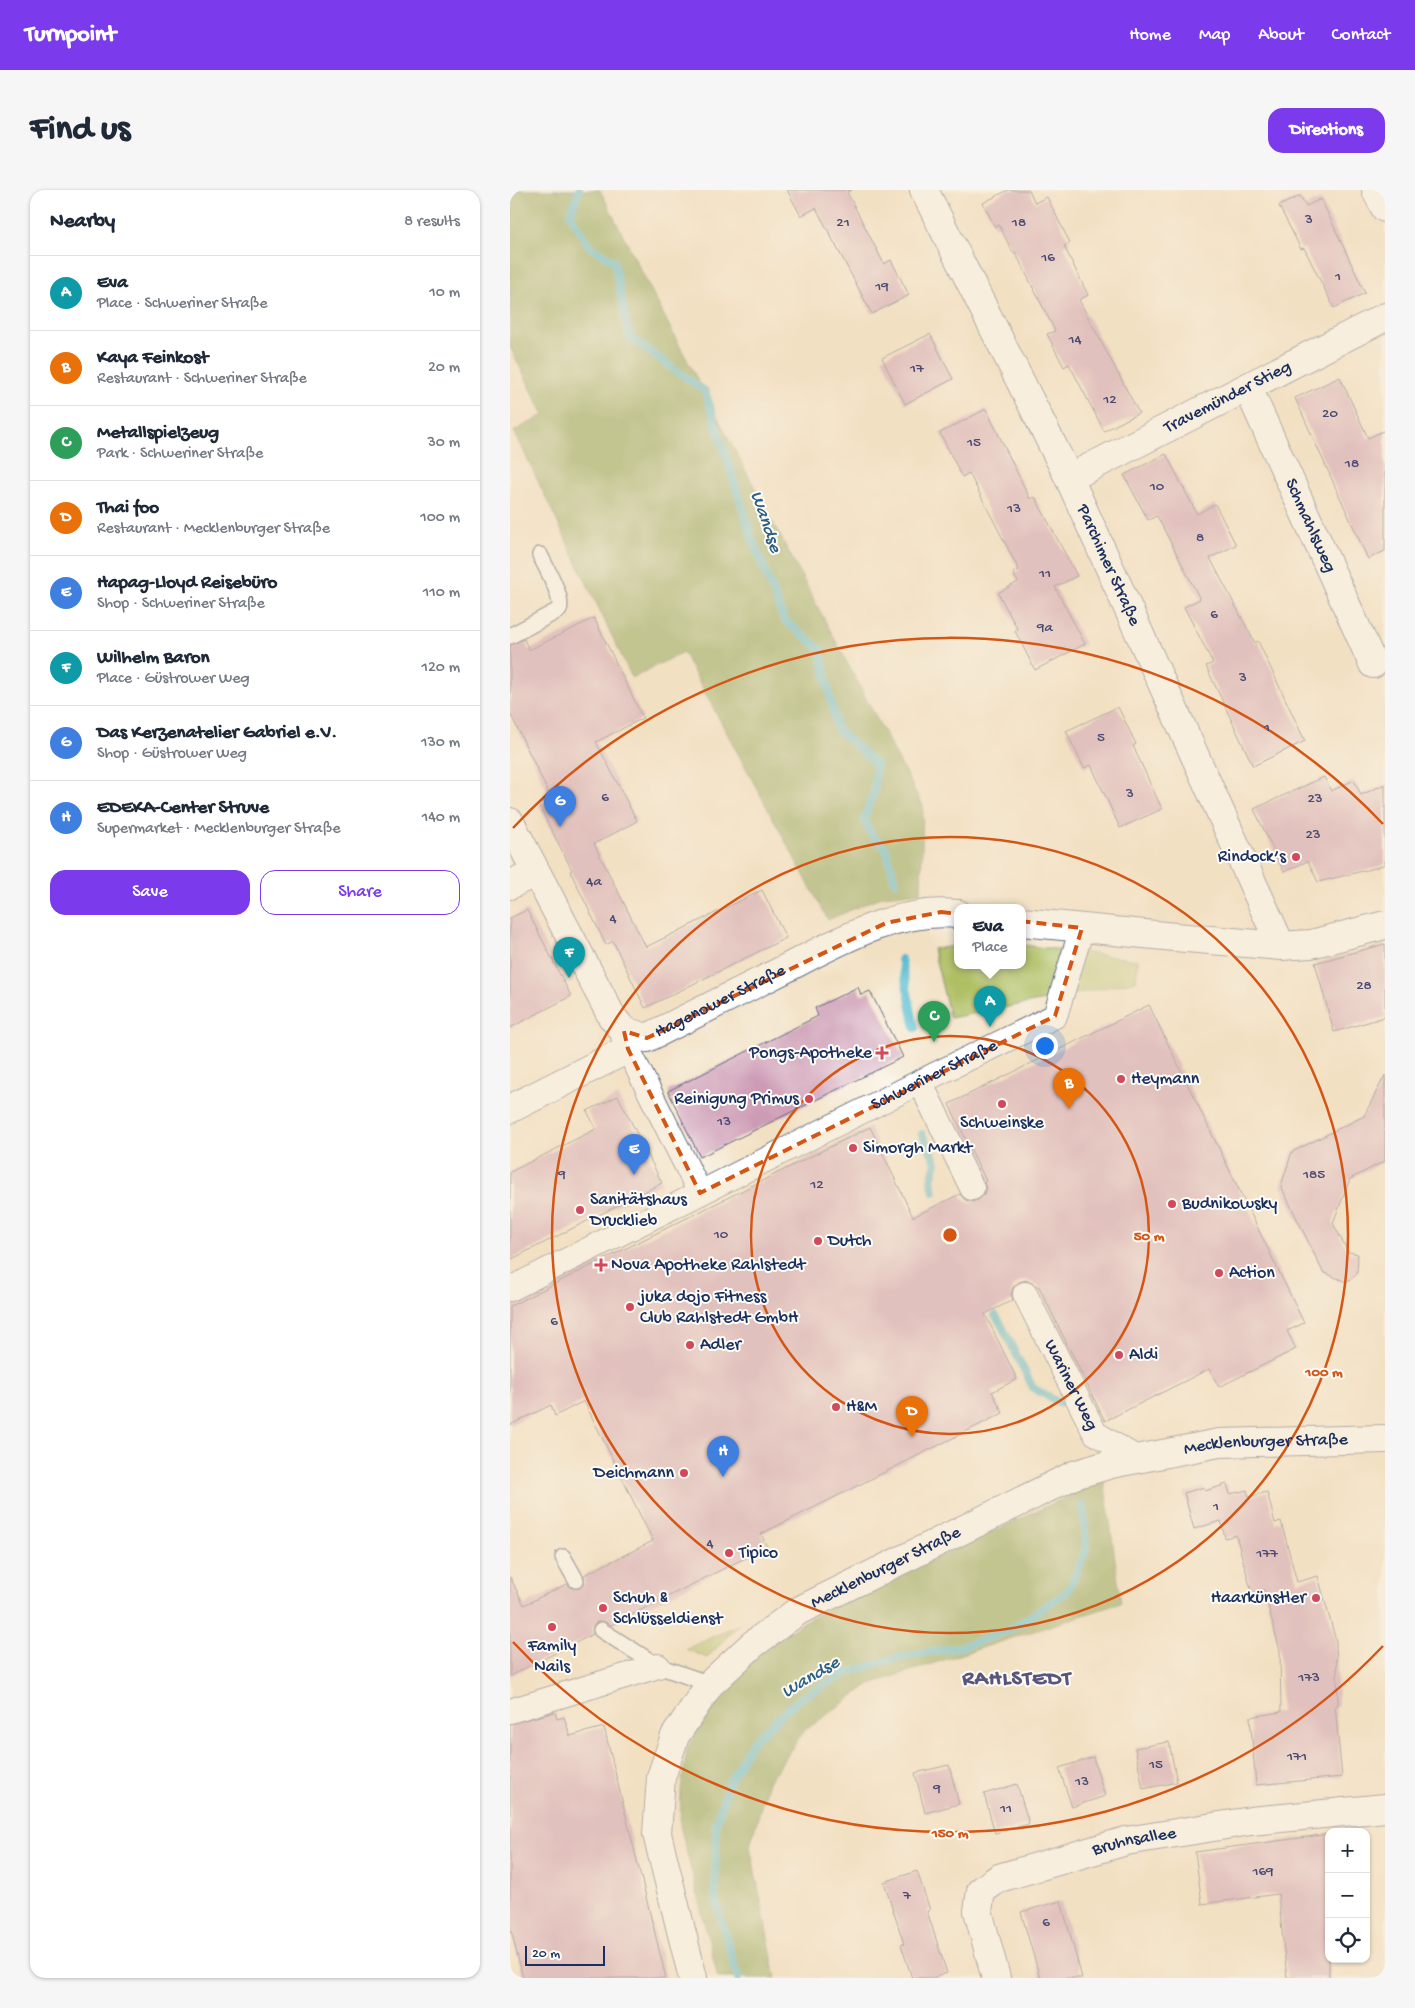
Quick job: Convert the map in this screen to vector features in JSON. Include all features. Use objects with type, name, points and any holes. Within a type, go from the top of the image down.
[{"type":"street","name":"Parchimer Straße","points":[[924,190],[1069,478],[1281,946]]},
{"type":"street","points":[[1376,190],[1385,208]]},
{"type":"street","name":"Travemünder Stieg","points":[[1069,478],[1385,317]]},
{"type":"street","name":"Schmahlsweg","points":[[1248,388],[1373,664]]},
{"type":"street","points":[[510,822],[612,1017],[626,1040],[700,1193]]},
{"type":"street","points":[[510,885],[535,872]]},
{"type":"street","name":"Hagenower Straße","points":[[626,1040],[647,1038],[848,938],[886,923],[941,912],[954,914]]},
{"type":"street","points":[[1026,922],[1281,946],[1312,944],[1385,925]]},
{"type":"street","name":"Schweriner Straße","points":[[510,1289],[1055,1016],[1082,928]]},
{"type":"street","points":[[510,1109],[626,1040]]},
{"type":"street","points":[[920,1082],[972,1188]]},
{"type":"street","name":"Wariner Weg","points":[[1025,1294],[1095,1433],[1138,1459]]},
{"type":"street","name":"Mecklenburger Straße","points":[[693,1978],[657,1834],[661,1777],[675,1736],[710,1684],[752,1645],[798,1611],[1074,1475],[1111,1464],[1219,1443],[1385,1439]]},
{"type":"street","points":[[510,1710],[658,1666]]},
{"type":"street","name":"Bruhnsallee","points":[[996,1978],[978,1911],[981,1891],[999,1878],[1126,1841],[1251,1821],[1385,1808]]},
{"type":"lane","points":[[510,636],[559,610],[561,604],[559,596],[540,555]]},
{"type":"lane","points":[[563,1557],[576,1580]]},
{"type":"lane","points":[[601,1630],[658,1666],[710,1684]]},
{"type":"highlighted area","points":[[941,912],[1082,928],[1055,1016],[700,1193],[628,1049],[624,1031],[647,1038],[886,923]]},
{"type":"green space","points":[[510,190],[600,190],[675,337],[923,806],[921,892],[883,896],[828,920],[683,652],[632,678],[514,431],[544,415],[510,347]]},
{"type":"green space","points":[[1026,945],[1070,951],[1055,998],[950,1018],[933,949],[954,946],[954,969],[1026,969]]},
{"type":"green space","points":[[1079,952],[1138,960],[1136,981],[1066,996]]},
{"type":"green space","points":[[1104,1479],[1121,1603],[870,1684],[804,1731],[768,1782],[750,1846],[776,1978],[718,1978],[680,1825],[681,1790],[687,1748],[720,1694],[759,1653],[808,1619]]},
{"type":"green space","points":[[738,1625],[707,1658],[686,1649]]},
{"type":"building","points":[[787,190],[852,190],[847,192],[884,264],[891,260],[909,295],[872,314],[816,208],[801,216]]},
{"type":"building","points":[[1008,190],[1029,190],[1035,203],[1047,197],[1070,243],[1064,246],[1088,295],[1079,300],[1139,413],[1104,431],[1069,364],[1064,367],[1047,334],[1055,331],[1015,252],[1013,253],[999,225],[995,227],[983,203]]},
{"type":"building","points":[[1300,196],[1306,206],[1321,199],[1365,293],[1334,308],[1304,248],[1301,249],[1279,206]]},
{"type":"building","points":[[930,334],[953,379],[905,404],[882,358]]},
{"type":"building","points":[[1340,377],[1368,438],[1385,430],[1385,551],[1368,559],[1295,398]]},
{"type":"building","points":[[986,409],[1030,499],[1035,497],[1077,576],[1055,587],[1085,644],[1035,670],[1015,631],[1018,630],[998,593],[1018,582],[1013,573],[1019,570],[969,473],[962,477],[940,433]]},
{"type":"building","points":[[1166,454],[1197,514],[1215,504],[1236,545],[1210,558],[1255,643],[1258,641],[1305,741],[1253,766],[1206,666],[1213,663],[1184,607],[1200,599],[1157,516],[1148,520],[1124,475]]},
{"type":"building","points":[[594,618],[643,718],[596,742],[637,821],[594,844],[646,947],[762,890],[786,938],[645,1008],[613,941],[606,945],[570,871],[572,870],[538,804],[551,798],[510,713],[510,645],[524,639],[529,650]]},
{"type":"building","points":[[1118,707],[1136,744],[1133,746],[1162,809],[1120,828],[1091,765],[1084,768],[1066,731]]},
{"type":"building","points":[[1324,777],[1331,791],[1354,780],[1361,795],[1385,784],[1385,864],[1318,882],[1308,861],[1284,872],[1254,809]]},
{"type":"building","points":[[527,910],[571,996],[510,1028],[510,918]]},
{"type":"building","points":[[1385,944],[1385,1017],[1334,1032],[1315,963]]},
{"type":"building","points":[[858,987],[861,995],[870,991],[903,1057],[700,1157],[668,1091],[818,1016],[815,1008]]},
{"type":"building","points":[[1149,1005],[1304,1323],[1287,1331],[1296,1349],[1219,1387],[1209,1369],[1105,1421],[1039,1287],[1026,1280],[1019,1282],[1013,1287],[1011,1294],[1013,1300],[985,1314],[1017,1379],[992,1392],[1003,1413],[761,1534],[767,1547],[611,1625],[602,1621],[597,1622],[593,1625],[593,1634],[510,1676],[510,1577],[524,1605],[567,1584],[572,1588],[580,1588],[584,1584],[584,1575],[653,1541],[584,1401],[555,1416],[551,1405],[510,1425],[510,1306],[870,1127],[913,1217],[960,1194],[965,1200],[971,1202],[978,1200],[984,1195],[986,1188],[984,1182],[986,1181],[949,1104]]},
{"type":"building","points":[[1385,1075],[1385,1161],[1350,1179],[1333,1223],[1348,1252],[1358,1254],[1357,1274],[1346,1282],[1323,1272],[1281,1186],[1292,1152],[1364,1116]]},
{"type":"building","points":[[618,1096],[662,1183],[510,1260],[510,1172],[596,1129],[587,1111]]},
{"type":"building","points":[[1227,1484],[1230,1494],[1247,1490],[1249,1497],[1267,1492],[1275,1523],[1281,1521],[1297,1582],[1318,1576],[1336,1641],[1338,1705],[1335,1706],[1342,1777],[1256,1785],[1250,1717],[1281,1712],[1280,1651],[1264,1590],[1252,1593],[1236,1535],[1225,1538],[1221,1521],[1194,1529],[1184,1493],[1204,1487],[1205,1491]]},
{"type":"building","points":[[555,1712],[557,1719],[564,1717],[570,1736],[604,1727],[666,1978],[523,1978],[510,1926],[510,1724]]},
{"type":"building","points":[[1169,1742],[1177,1782],[1143,1789],[1135,1748]]},
{"type":"building","points":[[1093,1757],[1105,1796],[1072,1807],[1059,1768]]},
{"type":"building","points":[[949,1765],[959,1804],[925,1813],[915,1773]]},
{"type":"building","points":[[1017,1784],[1029,1824],[995,1833],[984,1794]]},
{"type":"building","points":[[1325,1835],[1325,1963],[1329,1963],[1329,1978],[1287,1978],[1278,1894],[1202,1904],[1195,1852]]},
{"type":"building","points":[[917,1871],[930,1910],[927,1911],[947,1973],[933,1978],[912,1978],[901,1945],[904,1944],[884,1882]]},
{"type":"building","points":[[1061,1901],[1082,1978],[1040,1978],[1021,1912]]},
{"type":"waterway","name":"Wandse","points":[[579,190],[570,214],[589,246],[614,261],[629,337],[705,391],[752,538],[784,620],[820,649],[837,729],[876,764],[874,791],[864,819],[870,833],[886,849],[895,882]]},
{"type":"waterway","name":"Wandse","points":[[901,959],[915,1028]]},
{"type":"waterway","name":"Wandse","points":[[922,1134],[936,1162],[931,1180],[934,1192]]},
{"type":"waterway","name":"Wandse","points":[[995,1315],[1033,1388],[1060,1403]]},
{"type":"waterway","name":"Wandse","points":[[738,1978],[715,1898],[716,1823],[729,1782],[752,1742],[799,1699],[844,1674],[897,1658],[964,1646],[1010,1630],[1068,1591],[1086,1550],[1083,1505]]},
{"type":"place","name":"Das Kerzenatelier Gabriel e.V.","points":[[560,827]]},
{"type":"place","name":"Rindock’s","points":[[1296,857]]},
{"type":"place","name":"Wilhelm Baron","points":[[569,978]]},
{"type":"place","name":"Eva","points":[[990,1027]]},
{"type":"place","name":"Metallspielzeug","points":[[934,1042]]},
{"type":"place","name":"Pongs-Apotheke","points":[[882,1053]]},
{"type":"place","name":"Heymann","points":[[1121,1079]]},
{"type":"place","name":"Reinigung Primus","points":[[809,1099]]},
{"type":"place","name":"Schweinske","points":[[1002,1104]]},
{"type":"place","name":"Kaya Feinkost","points":[[1069,1109]]},
{"type":"place","name":"Simorgh Markt","points":[[853,1148]]},
{"type":"place","name":"Hapag-Lloyd Reisebüro","points":[[634,1175]]},
{"type":"place","name":"Budnikowsky","points":[[1172,1204]]},
{"type":"place","name":"Sanitätshaus Drucklieb","points":[[580,1210]]},
{"type":"place","name":"Dutch","points":[[818,1241]]},
{"type":"place","name":"Nova Apotheke Rahlstedt","points":[[601,1265]]},
{"type":"place","name":"Action","points":[[1219,1273]]},
{"type":"place","name":"juka dojo Fitness Club Rahlstedt GmbH","points":[[630,1307]]},
{"type":"place","name":"Adler","points":[[690,1345]]},
{"type":"place","name":"Aldi","points":[[1119,1355]]},
{"type":"place","name":"H&M","points":[[836,1407]]},
{"type":"place","name":"Thai foo","points":[[912,1437]]},
{"type":"place","name":"Deichmann","points":[[684,1473]]},
{"type":"place","name":"EDEKA-Center Struve","points":[[723,1477]]},
{"type":"place","name":"Tipico","points":[[729,1553]]},
{"type":"place","name":"Haarkünstler","points":[[1316,1598]]},
{"type":"place","name":"Schuh & Schlüsseldienst","points":[[603,1608]]},
{"type":"place","name":"Family Nails","points":[[552,1627]]},
{"type":"district","name":"RAHLSTEDT","points":[[1017,1680]]}]
